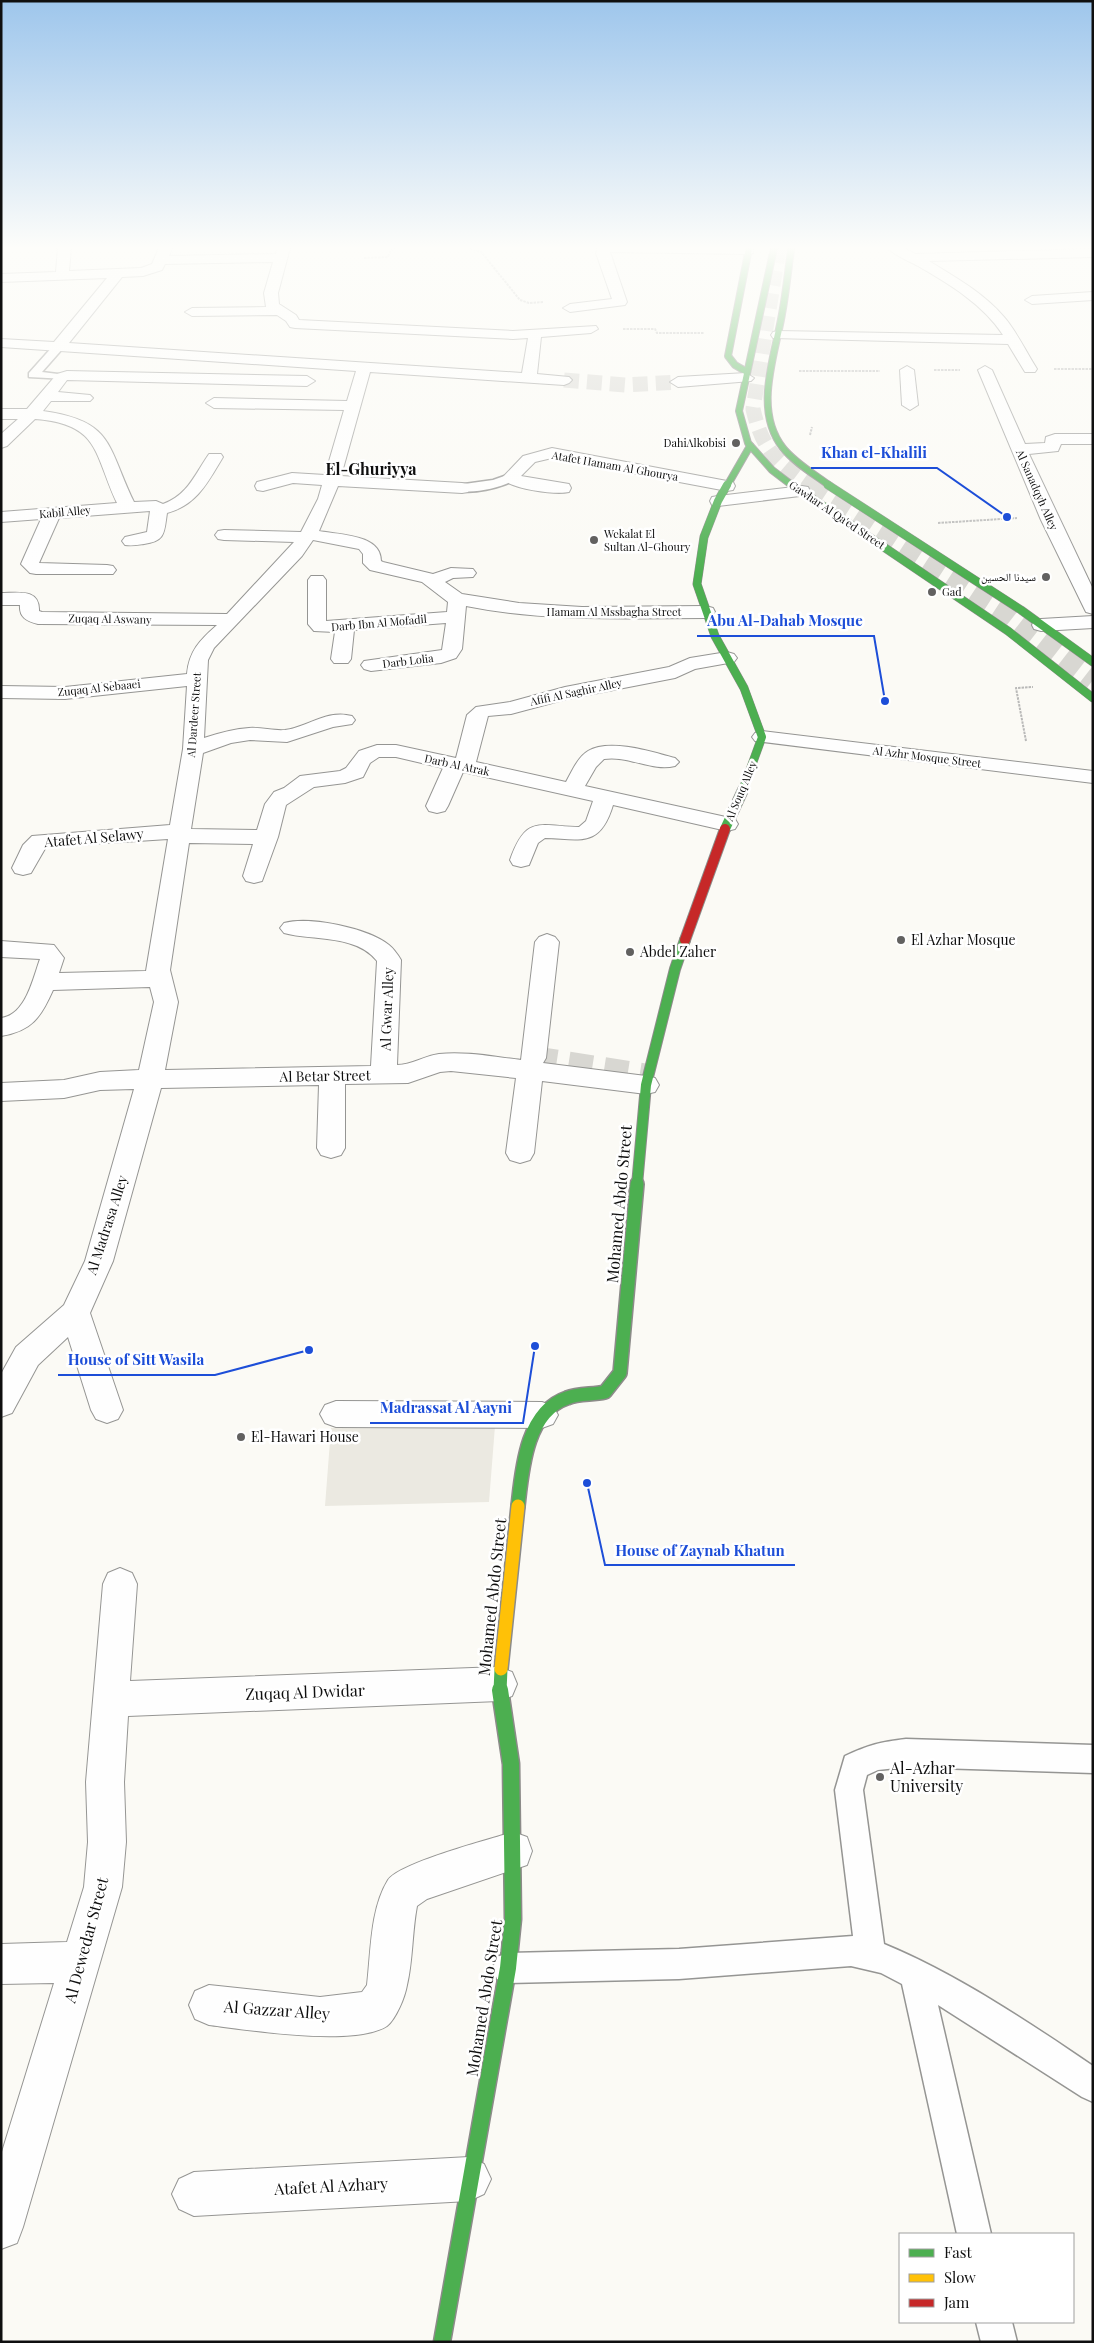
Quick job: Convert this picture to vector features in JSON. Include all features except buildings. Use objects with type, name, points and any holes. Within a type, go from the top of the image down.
[{"type":"main road","points":[[729,357],[747,375]]},
{"type":"main road","name":"Gawhar Al Qa'ed Street","points":[[751,357],[739,411],[750,446],[772,470],[1025,641],[1093,698]]},
{"type":"main road","name":"Gawhar Al Qa'ed Street","points":[[772,357],[768,371],[768,409],[771,426],[778,442],[799,464],[1090,657]]},
{"type":"main road","points":[[750,446],[718,501],[704,537],[697,584],[714,636],[744,688],[762,737]]},
{"type":"main road","name":"Al Souq Alley","points":[[646,1085],[675,969],[727,824],[748,780],[762,737]]},
{"type":"main road","name":"Mohamed Abdo Street","points":[[442,2342],[469,2178],[508,1968],[513,1919],[511,1764],[499,1684],[522,1467],[532,1436],[542,1415],[560,1402],[575,1395],[601,1395],[611,1388],[620,1374],[646,1085]]},
{"type":"street","points":[[213,357],[564,380]]},
{"type":"street","points":[[283,362],[284,357]]},
{"type":"street","points":[[529,378],[532,357]]},
{"type":"street","points":[[1022,357],[1030,370]]},
{"type":"street","name":"Al Dardeer Street","points":[[150,1079],[166,1002],[158,970],[193,749],[198,660],[206,644],[232,620],[296,552],[307,536],[326,498],[364,368]]},
{"type":"street","points":[[907,370],[910,405]]},
{"type":"street","name":"Al Sanadqyh Alley","points":[[986,370],[1050,520],[1093,608]]},
{"type":"street","points":[[1,443],[31,415],[62,377],[76,374],[307,380]]},
{"type":"street","points":[[678,382],[747,375]]},
{"type":"street","points":[[47,396],[85,398]]},
{"type":"street","points":[[214,403],[353,406]]},
{"type":"street","points":[[1,414],[31,415],[75,422],[89,430],[101,443],[128,507]]},
{"type":"street","points":[[1020,449],[1052,448],[1054,446],[1052,440],[1056,439],[1093,439]]},
{"type":"street","name":"Atafet Hamam Al Ghourya","points":[[510,478],[529,459],[552,453],[727,486]]},
{"type":"street","points":[[131,541],[150,538],[155,534],[159,510],[181,504],[189,499],[215,456]]},
{"type":"street","name":"Atafet Hamam Al Ghourya","points":[[263,486],[292,478],[462,488]]},
{"type":"street","points":[[510,478],[527,484],[563,488]]},
{"type":"street","points":[[718,501],[802,491]]},
{"type":"street","name":"Kabil Alley","points":[[1,517],[128,507],[156,506],[159,510]]},
{"type":"street","points":[[52,513],[30,564],[36,569],[106,570]]},
{"type":"street","points":[[224,535],[307,536]]},
{"type":"street","name":"Hamam Al Mssbagha Street","points":[[307,536],[365,545],[372,553],[372,563],[376,566],[433,580],[457,608],[543,612],[706,612]]},
{"type":"street","points":[[433,580],[451,573],[467,573]]},
{"type":"street","name":"Darb Ibn Al Mofadil","points":[[317,580],[317,624],[321,627],[345,626],[457,608]]},
{"type":"street","name":"Zuqaq Al Aswany","points":[[1,599],[25,599],[30,601],[29,613],[38,618],[232,620]]},
{"type":"street","name":"Darb Lolia","points":[[371,665],[441,657],[450,654],[457,608]]},
{"type":"street","points":[[1041,625],[1093,622]]},
{"type":"street","points":[[341,659],[345,626]]},
{"type":"street","name":"Afifi Al Saghir Alley","points":[[437,806],[460,766],[477,715],[483,711],[511,708],[556,695],[675,672],[690,664],[727,658]]},
{"type":"street","name":"Zuqaq Al Sebaaei","points":[[1,692],[65,693],[197,679]]},
{"type":"street","points":[[193,749],[228,737],[250,734],[287,736],[330,721],[345,720]]},
{"type":"street","name":"Al Azhr Mosque Street","points":[[762,737],[1093,777]]},
{"type":"street","name":"Darb Al Atrak","points":[[254,876],[276,804],[282,797],[292,793],[308,781],[345,777],[355,772],[360,760],[366,755],[377,751],[396,752],[727,824]]},
{"type":"street","points":[[572,790],[589,761],[603,752],[615,752],[654,761],[668,762]]},
{"type":"street","points":[[522,860],[529,839],[536,833],[544,830],[575,834],[586,832],[594,826],[605,798]]},
{"type":"street","points":[[179,834],[266,837]]},
{"type":"street","name":"Atafet Al Selawy","points":[[23,868],[34,845],[40,841],[179,834]]},
{"type":"street","name":"Al Gwar Alley","points":[[292,928],[310,929],[371,942],[385,951],[389,960],[384,1075]]},
{"type":"street","points":[[520,1153],[547,942]]},
{"type":"street","points":[[1,949],[46,951],[52,958],[26,1017],[18,1024],[1,1027]]},
{"type":"street","points":[[43,982],[160,979]]},
{"type":"street","name":"Al Betar Street","points":[[3,1098],[64,1089],[100,1081],[408,1074],[438,1063],[531,1064],[646,1085]]},
{"type":"street","points":[[330,1148],[332,1076]]},
{"type":"street","name":"Al Madrasa Alley","points":[[1,1404],[27,1356],[75,1312],[99,1261],[150,1079]]},
{"type":"street","points":[[75,1312],[108,1410]]},
{"type":"street","points":[[336,1414],[542,1415]]},
{"type":"street","name":"Al Dewedar Street","points":[[1,2227],[104,1888],[107,1842],[105,1782],[120,1584]]},
{"type":"street","name":"Zuqaq Al Dwidar","points":[[111,1699],[499,1684]]},
{"type":"street","name":"Al Gazzar Alley","points":[[209,2005],[320,2017],[373,2011],[382,1998],[387,1986],[397,1905],[403,1892],[416,1883],[512,1852]]},
{"type":"street","points":[[1,1964],[81,1962]]},
{"type":"street","name":"Atafet Al Azhary","points":[[194,2194],[469,2178]]},
{"type":"lane","points":[[49,357],[33,375],[62,377]]},
{"type":"lane","name":"Atafet Hamam Al Ghourya","points":[[462,488],[495,484],[510,478]]},
{"type":"lane","points":[[870,1953],[849,1790],[855,1766],[876,1756],[906,1753],[1093,1759]]},
{"type":"lane","points":[[508,1968],[680,1964],[851,1951],[870,1953],[916,1976],[1047,2053],[1093,2086]]},
{"type":"lane","points":[[916,1976],[974,2233]]},
{"type":"lane","points":[[994,2323],[999,2342]]},
{"type":"path","points":[[1030,370],[1093,369]]},
{"type":"path","points":[[797,371],[986,370]]},
{"type":"path","points":[[899,531],[971,520],[1050,520]]},
{"type":"path","points":[[1018,698],[1026,739]]},
{"type":"shaded area","points":[[495,1426],[489,1502],[325,1506],[331,1428]]},
{"type":"tunnel","points":[[761,357],[753,409],[757,423],[773,454],[789,470],[811,486]]},
{"type":"tunnel","points":[[564,380],[626,385],[678,382]]},
{"type":"tunnel","points":[[809,485],[1012,617],[1093,680]]},
{"type":"tunnel","points":[[533,1058],[648,1076]]},
{"type":"traffic: fast","points":[[729,357],[735,365],[747,372]]},
{"type":"traffic: fast","points":[[751,357],[739,411],[748,443],[772,470],[801,492],[1008,631],[1093,698]]},
{"type":"traffic: fast","points":[[774,357],[767,391],[771,425],[782,447],[795,460],[835,490],[1021,610],[1093,662]]},
{"type":"traffic: fast","points":[[725,829],[748,779],[762,737],[744,688],[715,636],[697,584],[704,537],[718,501],[750,446]]},
{"type":"traffic: fast","points":[[518,1506],[524,1461],[528,1446],[541,1419],[563,1399],[605,1392],[620,1373],[646,1085],[675,969],[685,940]]},
{"type":"traffic: fast","points":[[442,2342],[508,1968],[513,1919],[511,1764],[499,1684],[501,1669]]},
{"type":"traffic: slow","points":[[501,1669],[518,1506]]},
{"type":"traffic: jam","points":[[685,940],[725,829]]},
{"type":"place","name":"DahiAlkobisi","points":[[736,443]]},
{"type":"place","name":"Khan el-Khalili","points":[[1007,517]]},
{"type":"place","name":"Wekalat El Sultan Al-Ghoury","points":[[594,540]]},
{"type":"place","name":"سيدنا الحسين","points":[[1046,577]]},
{"type":"place","name":"Gad","points":[[932,592]]},
{"type":"place","name":"Abu Al-Dahab Mosque","points":[[885,701]]},
{"type":"place","name":"El Azhar Mosque","points":[[901,940]]},
{"type":"place","name":"Abdel Zaher","points":[[630,952]]},
{"type":"place","name":"Madrassat Al Aayni","points":[[535,1346]]},
{"type":"place","name":"House of Sitt Wasila","points":[[309,1350]]},
{"type":"place","name":"El-Hawari House","points":[[241,1437]]},
{"type":"place","name":"House of Zaynab Khatun","points":[[587,1483]]},
{"type":"place","name":"Al-Azhar University","points":[[880,1777]]},
{"type":"district","name":"El-Ghuriyya","points":[[371,469]]}]
